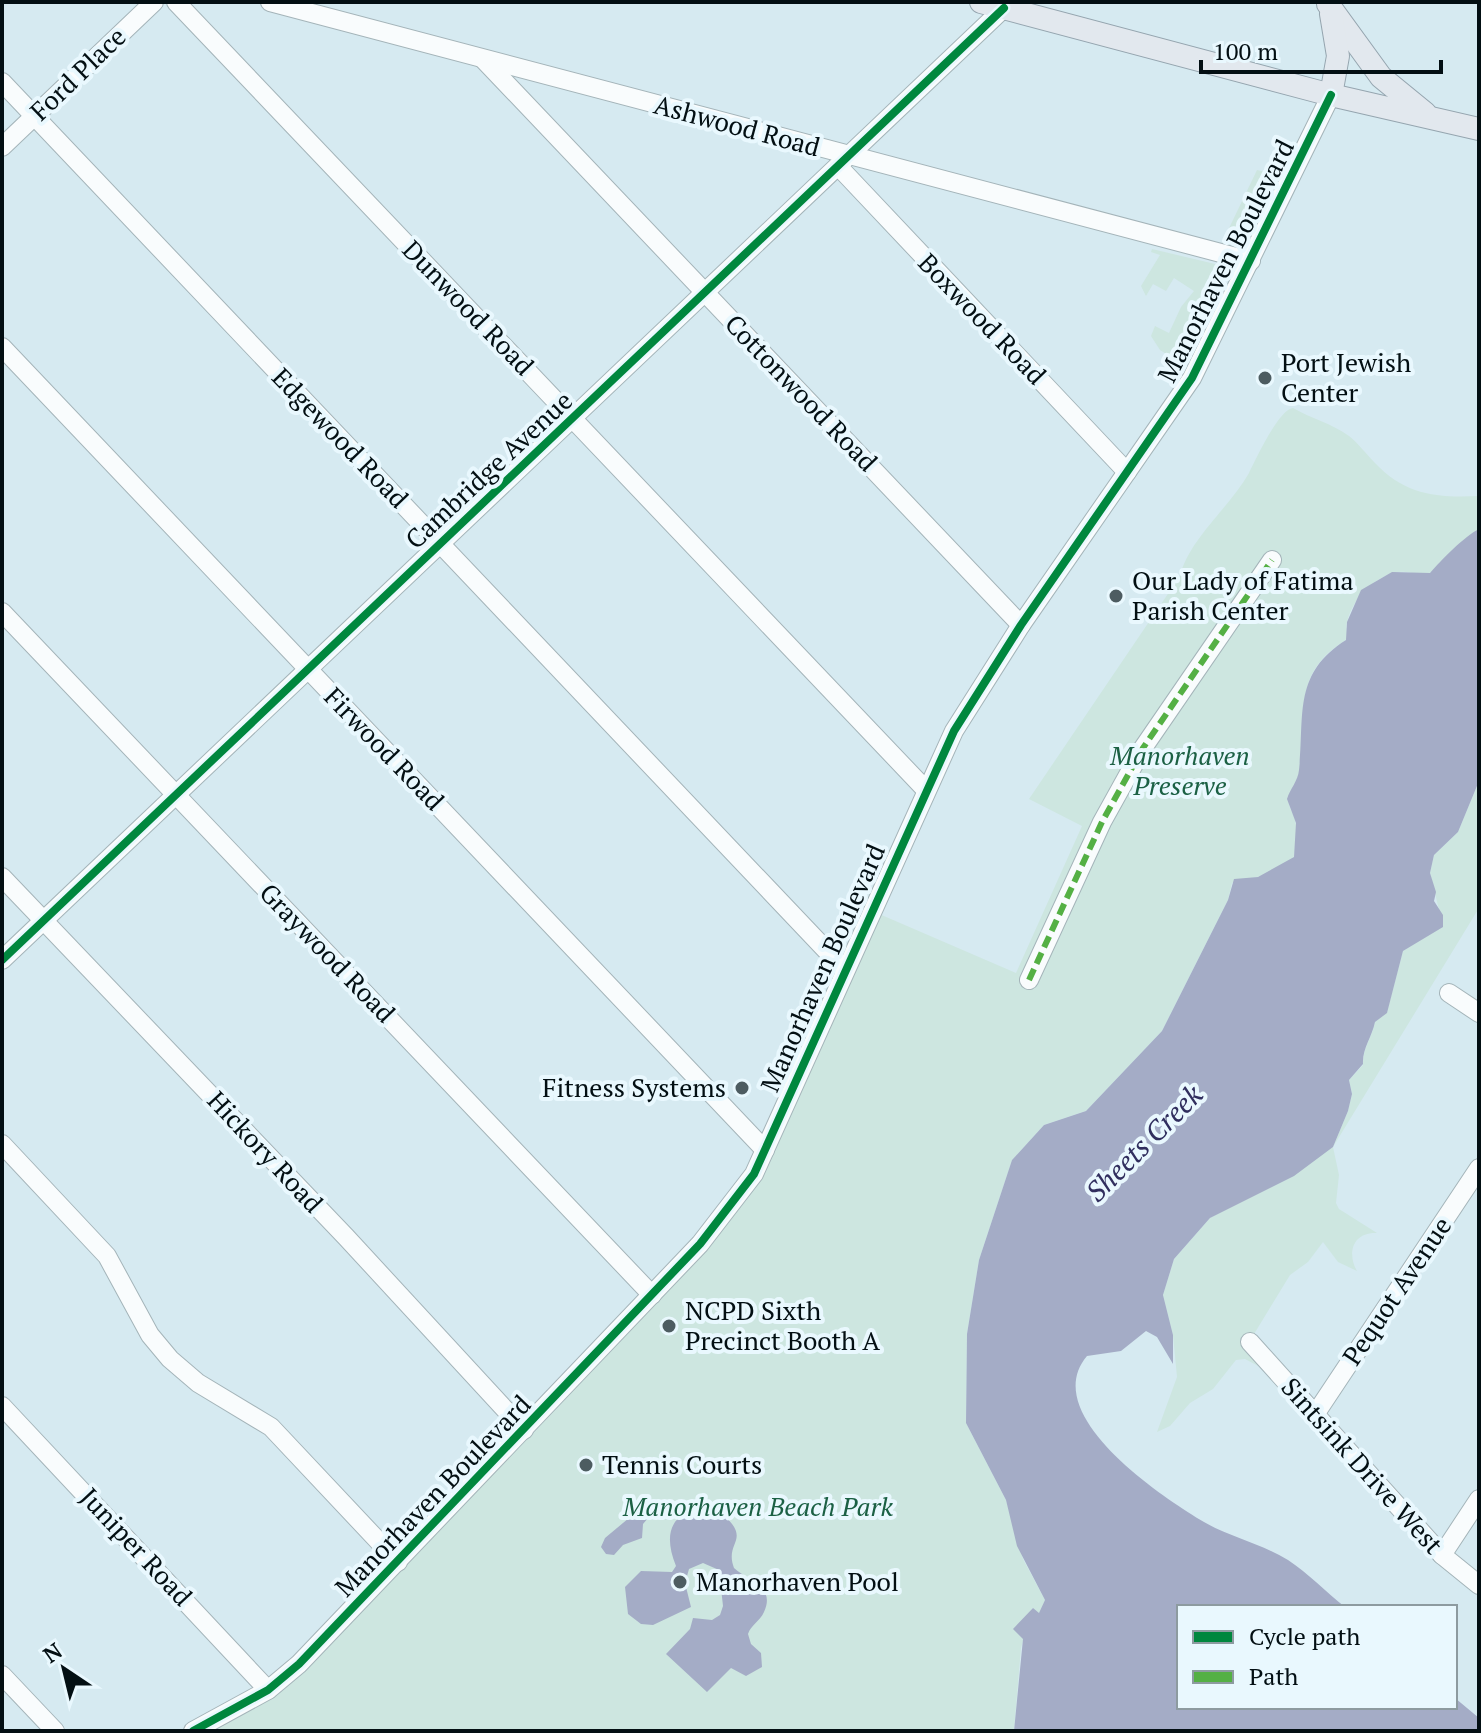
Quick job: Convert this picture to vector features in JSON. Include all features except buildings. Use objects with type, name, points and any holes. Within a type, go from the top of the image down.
[{"type":"main road","points":[[981,2],[1331,95],[1479,129]]},
{"type":"main road","points":[[1328,3],[1338,56],[1331,95]]},
{"type":"main road","points":[[1328,3],[1381,77],[1432,118]]},
{"type":"street","name":"Ford Place","points":[[2,147],[154,2]]},
{"type":"street","name":"Dunwood Road","points":[[176,2],[925,789]]},
{"type":"street","name":"Ashwood Road","points":[[270,2],[482,57],[844,161],[1251,261]]},
{"type":"street","name":"Cambridge Avenue","points":[[2,960],[1004,8]]},
{"type":"street","name":"Cottonwood Road","points":[[482,57],[1021,625]]},
{"type":"street","name":"Edgewood Road","points":[[2,82],[844,969]]},
{"type":"street","name":"Manorhaven Boulevard","points":[[193,1731],[268,1690],[299,1664],[652,1295],[737,1198],[765,1150],[925,789],[963,715],[1021,625],[1192,378],[1331,95]]},
{"type":"street","name":"Boxwood Road","points":[[844,161],[1127,472]]},
{"type":"street","name":"Firwood Road","points":[[2,347],[765,1150]]},
{"type":"street","points":[[1029,980],[1102,822],[1143,748],[1272,560]]},
{"type":"street","name":"Graywood Road","points":[[2,612],[652,1295]]},
{"type":"street","name":"Hickory Road","points":[[2,877],[346,1237],[524,1430]]},
{"type":"street","points":[[1449,993],[1479,1013]]},
{"type":"street","points":[[2,1144],[107,1256],[150,1335],[170,1359],[198,1383],[271,1427],[398,1562]]},
{"type":"street","name":"Pequot Avenue","points":[[1316,1413],[1479,1168]]},
{"type":"street","name":"Sintsink Drive West","points":[[1250,1342],[1442,1555],[1479,1585]]},
{"type":"street","name":"Juniper Road","points":[[2,1406],[268,1690]]},
{"type":"street","points":[[1442,1555],[1479,1499]]},
{"type":"street","points":[[2,1675],[55,1731]]},
{"type":"green space","points":[[1257,170],[1276,174],[1238,253],[1219,249]]},
{"type":"green space","points":[[1152,249],[1232,268],[1182,364],[1160,350],[1151,336],[1155,326],[1169,333],[1181,307],[1194,291],[1174,278],[1166,291],[1153,284],[1146,296],[1141,286],[1160,255],[1151,252]]},
{"type":"green space","name":"Manorhaven Beach Park","points":[[1293,408],[1349,436],[1386,474],[1410,488],[1436,495],[1479,496],[1479,529],[1430,573],[1390,574],[1373,583],[1359,597],[1347,622],[1346,640],[1327,654],[1315,669],[1304,700],[1299,774],[1289,798],[1296,829],[1294,857],[1268,874],[1232,883],[1228,900],[1162,1031],[1086,1111],[1044,1125],[1012,1160],[979,1260],[967,1334],[966,1423],[1006,1500],[1023,1559],[1045,1600],[1039,1614],[1032,1608],[1021,1648],[1014,1731],[194,1731],[268,1690],[737,1198],[870,910],[1016,973],[1082,826],[1029,799],[1180,576],[1192,549],[1241,486],[1275,425]]},
{"type":"green space","points":[[1479,781],[1479,908],[1333,1147],[1348,1111],[1352,1094],[1349,1080],[1363,1065],[1375,1022],[1387,1012],[1403,951],[1443,926],[1430,873],[1434,855],[1458,832]]},
{"type":"green space","points":[[1333,1147],[1339,1175],[1336,1203],[1339,1209],[1377,1233],[1362,1236],[1354,1245],[1352,1258],[1357,1271],[1338,1262],[1323,1242],[1308,1262],[1290,1275],[1251,1339],[1262,1368],[1245,1359],[1236,1360],[1213,1389],[1190,1403],[1170,1426],[1157,1432],[1177,1377],[1173,1335],[1163,1295],[1174,1259],[1210,1218]]},
{"type":"water","name":"Sheets Creek","points":[[1479,529],[1479,781],[1458,832],[1434,855],[1430,873],[1436,892],[1434,901],[1443,915],[1443,927],[1403,951],[1387,1013],[1375,1022],[1363,1064],[1349,1080],[1352,1094],[1348,1111],[1333,1147],[1294,1176],[1210,1218],[1174,1259],[1163,1295],[1173,1335],[1173,1364],[1157,1337],[1146,1331],[1121,1351],[1087,1356],[1076,1379],[1078,1403],[1091,1427],[1135,1473],[1204,1522],[1288,1560],[1343,1605],[1177,1605],[1177,1709],[1457,1709],[1457,1700],[1479,1718],[1479,1731],[1014,1731],[1023,1639],[1013,1629],[1033,1608],[1039,1613],[1045,1600],[1017,1546],[1006,1500],[966,1423],[967,1334],[979,1260],[1012,1160],[1044,1125],[1086,1111],[1162,1031],[1228,900],[1234,879],[1258,877],[1294,857],[1296,823],[1287,799],[1298,774],[1304,698],[1317,667],[1346,640],[1347,622],[1361,590],[1392,572],[1430,573]]},
{"type":"water","points":[[647,1500],[654,1511],[643,1524],[642,1538],[623,1545],[614,1555],[606,1554],[601,1547],[605,1538],[629,1518],[639,1502]]},
{"type":"water","points":[[713,1506],[734,1526],[737,1533],[732,1551],[734,1568],[759,1585],[767,1603],[748,1634],[751,1644],[761,1653],[762,1667],[746,1676],[731,1668],[707,1692],[666,1654],[690,1629],[693,1618],[712,1620],[720,1615],[723,1606],[719,1570],[703,1563],[689,1569],[685,1583],[691,1607],[653,1625],[641,1624],[628,1614],[625,1587],[641,1571],[672,1572],[676,1566],[670,1541],[674,1523],[689,1511]]},
{"type":"marked path","points":[[1029,980],[1102,822],[1143,748],[1272,560]]},
{"type":"cycle path","points":[[2,960],[1004,8]]},
{"type":"cycle path","points":[[193,1731],[268,1690],[299,1664],[700,1244],[754,1174],[954,731],[1021,625],[1192,378],[1331,95]]},
{"type":"place","name":"Port Jewish Center","points":[[1265,378]]},
{"type":"place","name":"Our Lady of Fatima Parish Center","points":[[1116,596]]},
{"type":"place","name":"Fitness Systems","points":[[742,1088]]},
{"type":"place","name":"NCPD Sixth Precinct Booth A","points":[[669,1326]]},
{"type":"place","name":"Tennis Courts","points":[[586,1465]]},
{"type":"place","name":"Manorhaven Pool","points":[[680,1582]]},
{"type":"park label","name":"Manorhaven Preserve","points":[[1180,771]]}]
